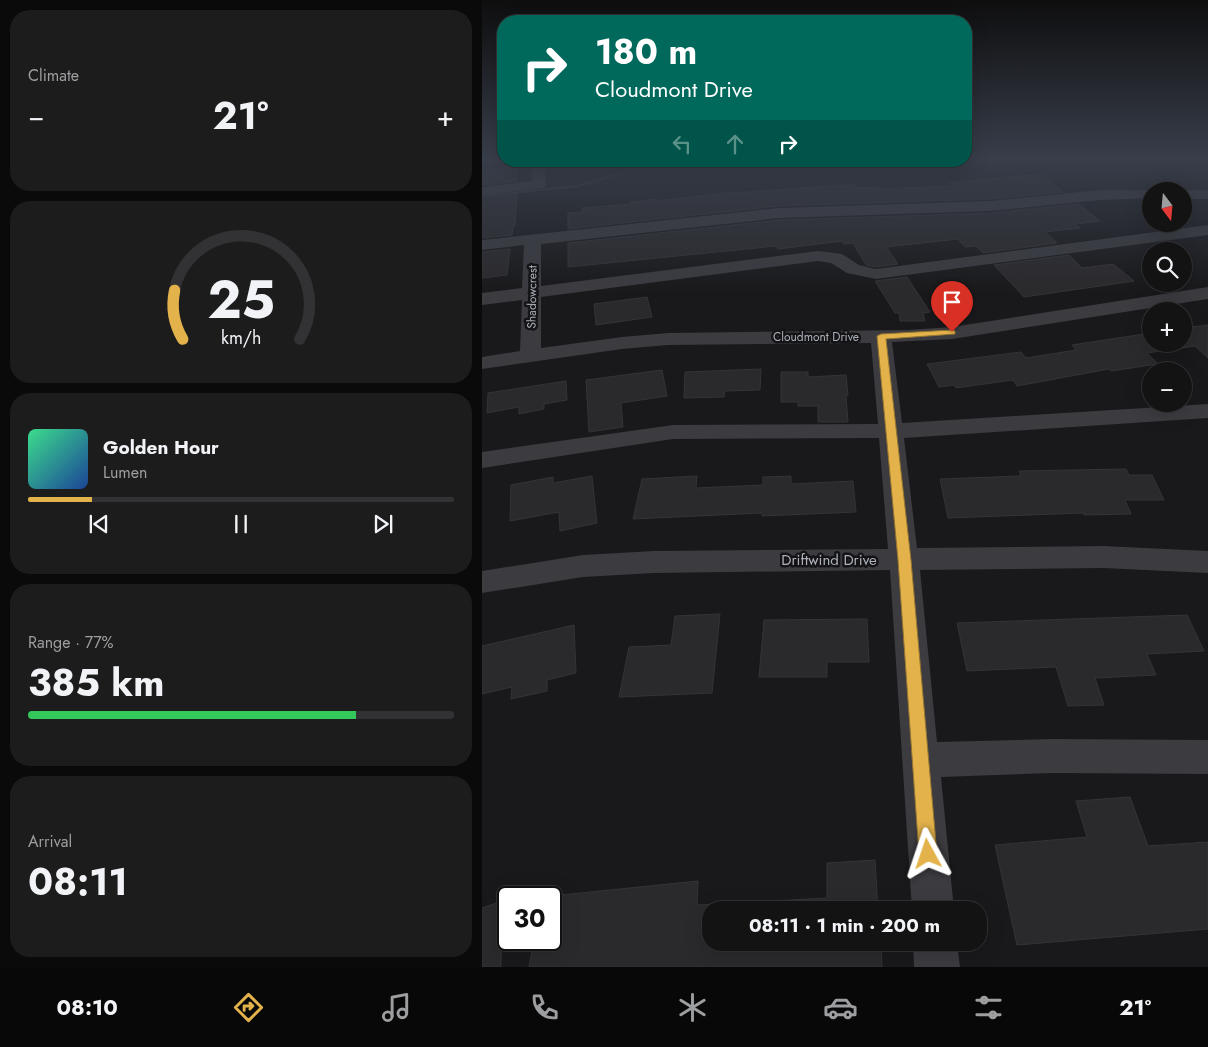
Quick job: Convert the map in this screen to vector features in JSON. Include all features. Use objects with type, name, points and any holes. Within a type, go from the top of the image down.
[{"type":"street","points":[[482,245],[770,214],[990,206],[1019,203]]},
{"type":"street","points":[[482,299],[818,256],[836,258],[853,269],[876,274],[1208,230]]},
{"type":"street","name":"Shadowcrest","points":[[530,356],[533,239]]},
{"type":"street","name":"Cloudmont Drive","points":[[482,363],[622,343],[668,339],[881,336],[952,332],[1208,293]]},
{"type":"street","points":[[881,336],[904,560],[932,901]]},
{"type":"street","points":[[482,460],[673,432],[891,431],[1208,411]]},
{"type":"street","name":"Driftwind Drive","points":[[482,582],[583,566],[654,562],[1103,557],[1208,562]]},
{"type":"street","points":[[921,760],[1053,756],[1208,757]]},
{"type":"street","points":[[936,951],[937,967]]},
{"type":"building","points":[[482,203],[516,203],[515,226],[513,226],[512,235],[482,238]]},
{"type":"building","points":[[866,203],[779,206],[568,229],[568,213],[582,212],[582,208],[631,204]]},
{"type":"building","points":[[1079,204],[1100,221],[1075,224],[1080,228],[1045,232],[1057,243],[983,253],[976,246],[965,247],[958,239],[886,247],[898,264],[876,267],[866,265],[853,243],[844,244],[842,241],[778,249],[776,246],[568,267],[568,243],[779,220],[990,213]]},
{"type":"building","points":[[510,249],[507,275],[482,278],[482,252]]},
{"type":"building","points":[[1069,255],[1082,268],[1113,264],[1134,281],[1024,297],[994,265]]},
{"type":"building","points":[[907,277],[930,312],[923,313],[925,321],[900,321],[899,313],[895,313],[875,281]]},
{"type":"building","points":[[647,297],[652,317],[596,325],[594,304]]},
{"type":"building","points":[[1208,325],[1208,358],[1195,346],[1192,346],[1192,327]]},
{"type":"building","points":[[1142,334],[1142,352],[1154,352],[1147,353],[1156,362],[1142,362],[1142,366],[1111,371],[1109,369],[1017,386],[1013,380],[956,388],[954,385],[939,387],[927,364],[1021,352],[1026,358],[1076,350],[1072,345]]},
{"type":"building","points":[[761,369],[760,390],[725,391],[724,397],[684,398],[685,372]]},
{"type":"building","points":[[662,370],[667,396],[621,403],[623,427],[589,432],[586,380]]},
{"type":"building","points":[[781,372],[808,372],[808,377],[846,375],[848,422],[818,422],[818,406],[798,406],[798,402],[781,402]]},
{"type":"building","points":[[566,381],[567,400],[544,404],[544,409],[519,414],[519,407],[487,413],[488,393]]},
{"type":"building","points":[[1126,469],[1129,475],[1152,475],[1164,500],[1125,500],[1131,514],[1084,515],[1084,513],[948,518],[940,479],[1021,476],[1019,471]]},
{"type":"building","points":[[592,476],[597,523],[560,531],[559,512],[510,521],[511,485],[553,477],[553,483]]},
{"type":"building","points":[[697,476],[696,488],[763,485],[763,477],[791,476],[791,484],[853,481],[856,512],[762,516],[762,513],[633,519],[642,479]]},
{"type":"building","points":[[720,614],[712,693],[619,697],[629,647],[671,645],[675,616]]},
{"type":"building","points":[[1187,615],[1204,651],[1147,654],[1156,675],[1095,678],[1104,705],[1068,706],[1056,667],[967,671],[957,623]]},
{"type":"building","points":[[867,619],[869,662],[827,662],[827,677],[759,677],[764,620]]},
{"type":"building","points":[[574,625],[576,673],[547,680],[547,691],[511,699],[512,687],[482,694],[482,646]]},
{"type":"building","points":[[1130,797],[1148,846],[1208,842],[1208,929],[1017,945],[995,845],[1087,837],[1076,801]]},
{"type":"building","points":[[875,860],[877,901],[771,901],[827,898],[827,863]]},
{"type":"building","points":[[698,881],[697,905],[702,905],[702,951],[881,951],[882,967],[529,967],[532,951],[562,951],[562,895]]},
{"type":"building","points":[[497,903],[497,951],[501,951],[501,967],[482,967],[482,908]]},
{"type":"route","points":[[928,854],[904,560],[881,336],[908,336],[952,332]]}]
